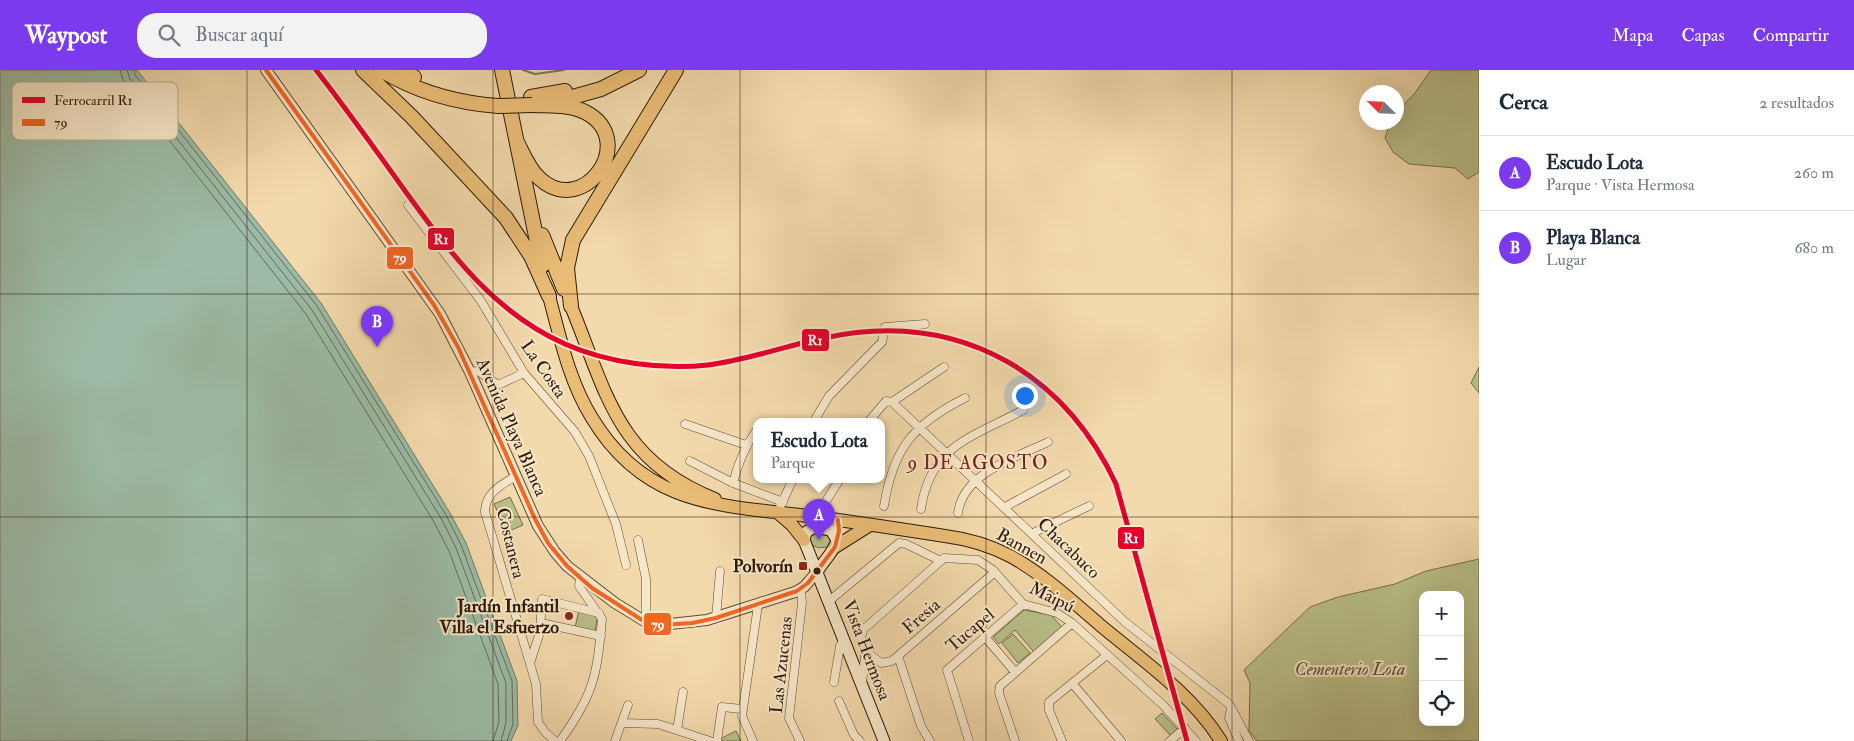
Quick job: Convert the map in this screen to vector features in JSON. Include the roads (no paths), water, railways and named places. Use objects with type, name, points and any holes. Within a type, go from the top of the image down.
[{"type":"highway","points":[[363,70],[412,117],[506,218],[526,246],[549,296]]},
{"type":"highway","points":[[382,70],[429,93],[460,101],[498,102],[531,101],[588,94],[640,70]]},
{"type":"highway","points":[[398,70],[452,90],[498,102]]},
{"type":"highway","points":[[502,70],[549,296]]},
{"type":"highway","points":[[531,101],[571,90],[622,70]]},
{"type":"highway","points":[[571,306],[567,268],[573,240],[676,70]]},
{"type":"highway","points":[[517,142],[537,177],[558,188],[576,188],[587,184],[596,176],[604,164],[607,149],[605,136],[601,127],[591,116],[570,108],[531,101]]},
{"type":"highway","points":[[528,194],[547,248],[571,306]]},
{"type":"main road","points":[[549,296],[566,355],[591,417],[608,441],[629,462],[656,482],[685,497],[715,505],[744,508]]},
{"type":"main road","points":[[571,306],[609,403],[620,424],[649,459],[684,485],[710,497],[744,508]]},
{"type":"main road","name":"Bannen","points":[[744,508],[780,508],[816,517],[972,540],[1001,551],[1050,583],[1176,690],[1202,715],[1221,741]]},
{"type":"main road","points":[[780,508],[792,525],[817,553],[834,547],[870,525]]},
{"type":"main road","points":[[806,539],[816,517]]},
{"type":"main road","points":[[817,572],[834,547],[839,531],[838,520]]},
{"type":"main road","points":[[806,539],[815,527],[829,529],[834,533],[834,547]]},
{"type":"main road","name":"Vista Hermosa","points":[[806,539],[817,572],[884,741]]},
{"type":"street","name":"Avenida Playa Blanca","points":[[266,70],[428,296],[451,334],[470,372],[548,543],[562,561],[580,578],[604,597],[646,622],[670,625],[716,618],[758,605],[801,589],[817,572]]},
{"type":"street","name":"La Costa","points":[[408,205],[482,301],[524,374],[558,415],[571,426],[589,456],[616,524],[626,565]]},
{"type":"street","points":[[816,418],[829,396],[882,342],[885,327],[925,324]]},
{"type":"street","points":[[871,418],[884,402],[892,402],[944,367]]},
{"type":"street","points":[[470,372],[478,371],[498,385],[524,374]]},
{"type":"street","points":[[884,506],[888,480],[896,458],[906,442],[938,412],[965,398]]},
{"type":"street","name":"Chacabuco","points":[[892,402],[976,479],[1125,622],[1163,654],[1210,687],[1231,708],[1249,741]]},
{"type":"street","points":[[921,509],[929,475],[947,452],[1024,410]]},
{"type":"street","points":[[685,424],[746,444]]},
{"type":"street","points":[[733,483],[739,460],[746,444],[753,435]]},
{"type":"street","points":[[958,513],[961,497],[976,479],[1048,442]]},
{"type":"street","points":[[690,461],[780,508],[791,483]]},
{"type":"street","points":[[1005,507],[1066,474]]},
{"type":"street","name":"Costanera","points":[[516,476],[490,494],[485,505],[485,512],[537,690],[538,722],[555,741]]},
{"type":"street","points":[[816,517],[837,483]]},
{"type":"street","points":[[1032,533],[1089,506]]},
{"type":"street","points":[[638,540],[646,579],[646,622]]},
{"type":"street","points":[[829,601],[899,543],[906,544],[941,561],[864,629],[860,636],[865,664],[862,685]]},
{"type":"street","name":"Maipú","points":[[941,561],[947,557],[976,559],[995,572],[1023,604],[1057,613],[1072,623],[1164,705],[1196,741]]},
{"type":"street","points":[[716,618],[720,571]]},
{"type":"street","name":"Fresia","points":[[864,650],[884,664],[889,663],[995,572]]},
{"type":"street","points":[[560,741],[580,714],[589,696],[598,667],[602,619],[579,586],[580,578]]},
{"type":"street","name":"Las Azucenas","points":[[800,741],[789,718],[802,603],[801,589]]},
{"type":"street","points":[[530,663],[541,623],[542,598],[599,613]]},
{"type":"street","name":"Tucapel","points":[[969,741],[947,672],[951,665],[1023,604]]},
{"type":"street","points":[[753,741],[743,721],[742,709],[758,605]]},
{"type":"street","points":[[541,623],[601,636]]},
{"type":"street","points":[[1015,741],[998,691],[1001,684],[1072,623]]},
{"type":"street","points":[[985,637],[1016,672]]},
{"type":"street","points":[[834,682],[840,646],[844,638]]},
{"type":"street","points":[[1062,741],[1049,704],[1107,654]]},
{"type":"street","points":[[898,656],[919,722],[930,741]]},
{"type":"street","points":[[1072,683],[1121,741]]},
{"type":"street","points":[[677,730],[683,692]]},
{"type":"street","points":[[839,701],[854,736],[860,741]]},
{"type":"street","points":[[615,741],[628,705]]},
{"type":"street","points":[[717,741],[722,707],[742,709]]},
{"type":"street","points":[[1231,708],[1229,718],[1239,741]]},
{"type":"street","points":[[622,723],[652,723],[710,741]]},
{"type":"street","points":[[1170,741],[1185,728]]},
{"type":"water","points":[[0,70],[137,70],[146,82],[12,82],[12,140],[178,140],[178,122],[321,303],[450,513],[466,543],[517,681],[518,725],[511,741],[0,741]]},
{"type":"waterway","points":[[523,70],[535,74],[564,70]]},
{"type":"rail line","name":"R1","points":[[316,70],[441,239],[477,280],[517,316],[565,344],[599,356],[635,364],[690,366],[737,360],[824,338],[872,331],[895,331],[919,333],[964,343],[986,351],[1026,373],[1057,399],[1084,430],[1096,447],[1116,484],[1187,741]]},
{"type":"place","name":"Playa Blanca","points":[[377,347]]},
{"type":"place","name":"Escudo Lota","points":[[819,540]]},
{"type":"place","name":"Polvorín","points":[[803,566]]},
{"type":"place","name":"Jardín Infantil Villa el Esfuerzo","points":[[569,616]]},
{"type":"district","name":"9 DE AGOSTO","points":[[978,462]]},
{"type":"park label","name":"Cementerio Lota","points":[[1350,669]]}]
